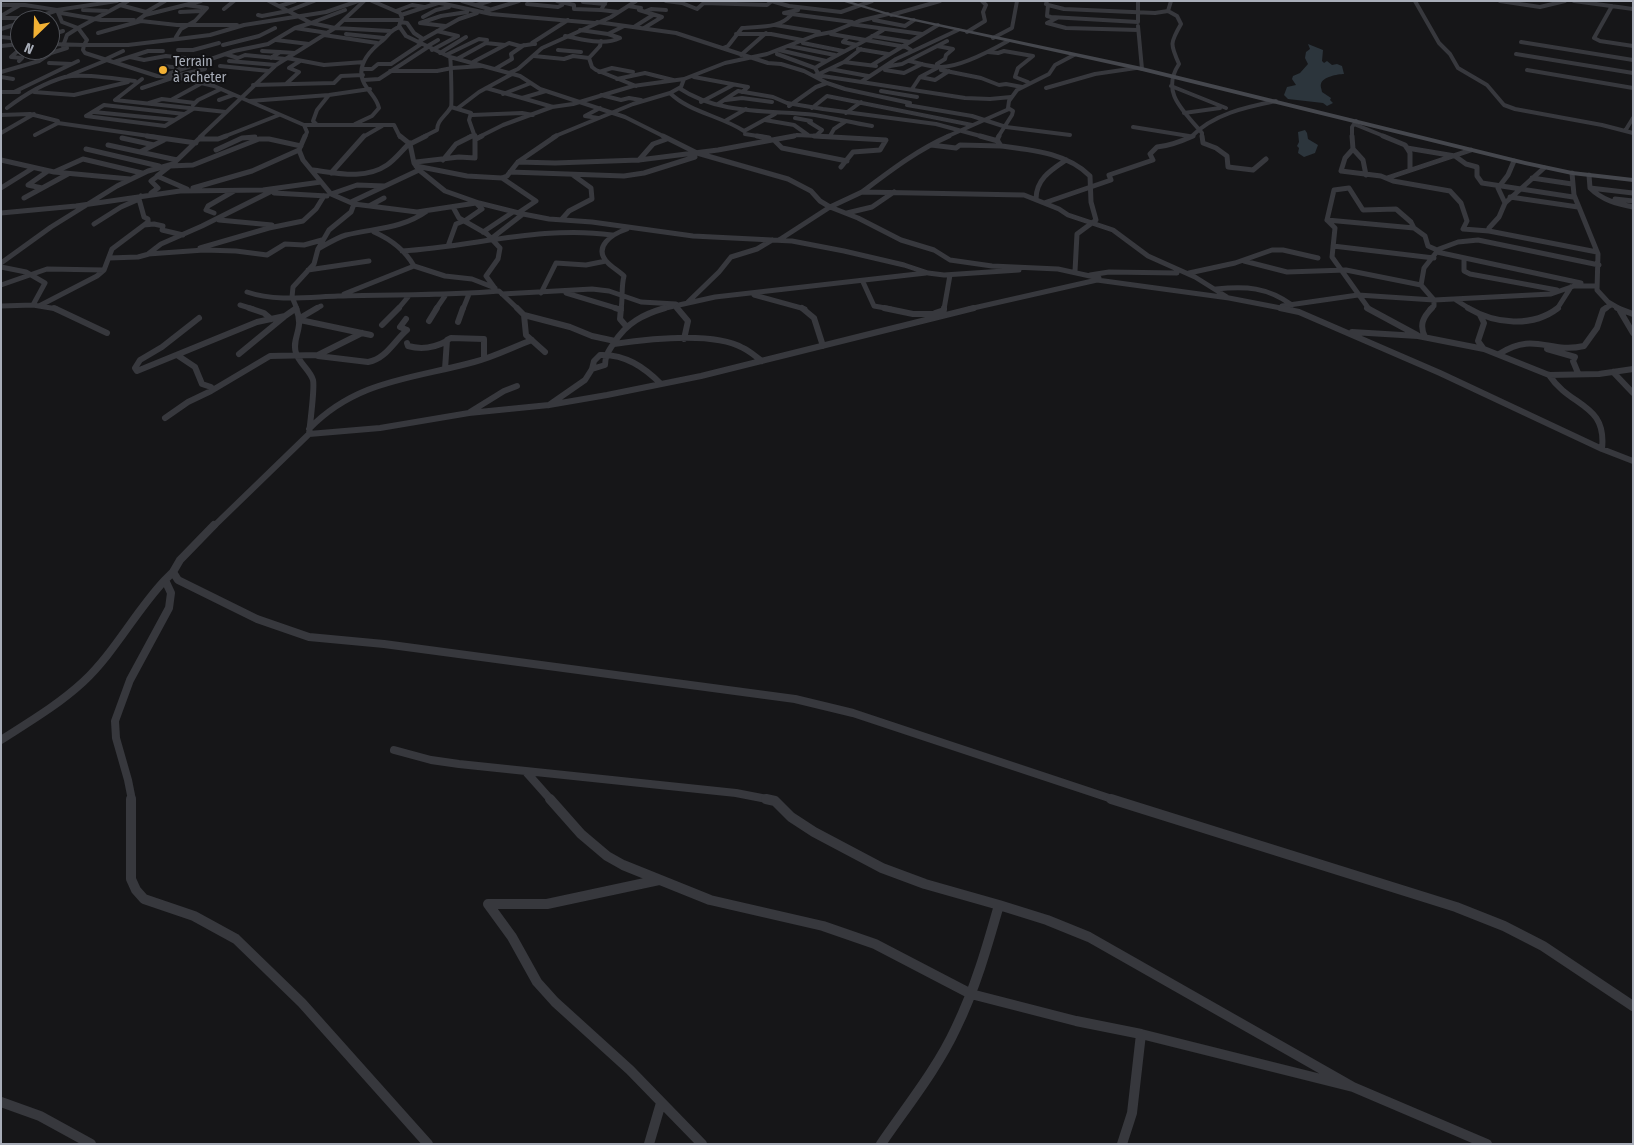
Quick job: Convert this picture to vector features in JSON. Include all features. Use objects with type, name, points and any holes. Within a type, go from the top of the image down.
[{"type":"street","points":[[60,11],[128,1]]},
{"type":"street","points":[[125,16],[148,11],[165,1]]},
{"type":"street","points":[[194,1],[200,2]]},
{"type":"street","points":[[224,9],[234,1]]},
{"type":"street","points":[[269,1],[311,22],[335,28],[390,31]]},
{"type":"street","points":[[252,14],[295,1]]},
{"type":"street","points":[[258,15],[264,16],[288,11],[314,1]]},
{"type":"street","points":[[60,45],[128,45],[178,40],[210,35],[259,22],[335,9],[358,1]]},
{"type":"street","points":[[94,224],[121,207],[158,189],[151,182],[196,143],[239,97],[276,65],[335,28],[364,1]]},
{"type":"street","points":[[372,1],[396,11],[412,5],[425,8]]},
{"type":"street","points":[[431,1],[481,12],[644,28],[681,34],[741,55],[817,75],[968,98],[990,99],[1011,96]]},
{"type":"street","points":[[462,1],[492,10]]},
{"type":"street","points":[[480,1],[488,2]]},
{"type":"street","points":[[363,75],[379,64],[391,64],[421,41],[445,26],[460,19],[519,1]]},
{"type":"street","points":[[556,1],[576,5],[584,2],[604,5],[619,12]]},
{"type":"street","points":[[458,108],[479,92],[511,74],[546,46],[619,12],[636,1]]},
{"type":"street","points":[[666,1],[697,9],[704,2]]},
{"type":"street","points":[[691,1],[767,5],[771,1],[782,2],[786,6],[838,12],[848,11],[872,1]]},
{"type":"street","points":[[842,1],[890,15],[918,17],[958,32],[967,32],[1139,68],[1544,168],[1589,176],[1633,180]]},
{"type":"street","points":[[486,88],[507,92],[510,95],[554,107],[581,102],[636,86],[693,77],[725,63],[773,52],[816,34],[828,33],[855,22],[890,15],[940,1]]},
{"type":"street","points":[[967,32],[985,20],[983,12],[986,5],[976,1]]},
{"type":"street","points":[[993,38],[1012,28],[1017,1]]},
{"type":"street","points":[[1076,1],[1076,10]]},
{"type":"street","points":[[1138,1],[1139,68]]},
{"type":"street","points":[[1168,11],[1171,1]]},
{"type":"street","points":[[1415,1],[1439,43],[1450,54],[1458,68],[1486,84],[1504,105],[1522,111],[1633,133]]},
{"type":"street","points":[[1500,1],[1540,7],[1565,1]]},
{"type":"street","points":[[1574,1],[1604,3],[1633,9]]},
{"type":"street","points":[[98,33],[140,20],[145,15],[200,2]]},
{"type":"street","points":[[474,5],[488,2]]},
{"type":"street","points":[[497,2],[508,5]]},
{"type":"street","points":[[72,38],[67,35],[119,3]]},
{"type":"street","points":[[119,3],[142,11]]},
{"type":"street","points":[[355,124],[377,113],[379,108],[370,89],[366,86],[363,75],[366,55],[400,21],[415,11],[438,3]]},
{"type":"street","points":[[528,3],[558,7],[565,3]]},
{"type":"street","points":[[528,3],[541,18]]},
{"type":"street","points":[[1138,22],[1047,16],[1047,3],[1064,9],[1137,12],[1168,11],[1177,16],[1181,24],[1172,39],[1179,66],[1171,76],[1172,98],[1202,134],[1203,143],[1216,148],[1226,156],[1228,167],[1253,170],[1266,160]]},
{"type":"street","points":[[2,4],[52,10]]},
{"type":"street","points":[[56,4],[58,10]]},
{"type":"street","points":[[870,19],[905,26],[918,17],[930,4]]},
{"type":"street","points":[[1,17],[22,5]]},
{"type":"street","points":[[178,40],[176,37],[181,29],[189,25],[207,8],[186,5]]},
{"type":"street","points":[[576,5],[574,9],[604,5]]},
{"type":"street","points":[[428,20],[422,18],[436,10],[452,6]]},
{"type":"street","points":[[628,6],[662,17],[644,28]]},
{"type":"street","points":[[1612,6],[1594,38],[1600,41],[1633,46]]},
{"type":"street","points":[[806,8],[784,13],[814,23]]},
{"type":"street","points":[[32,92],[74,95],[163,75],[234,50],[264,45],[276,40],[290,30],[325,19],[345,10],[335,9]]},
{"type":"street","points":[[646,11],[651,9],[666,10]]},
{"type":"street","points":[[1064,9],[1066,12],[1047,23],[1066,28],[1138,30]]},
{"type":"street","points":[[83,10],[108,11]]},
{"type":"street","points":[[445,26],[420,23],[470,10]]},
{"type":"street","points":[[180,12],[203,11]]},
{"type":"street","points":[[396,11],[406,36],[421,41]]},
{"type":"street","points":[[415,11],[422,15],[428,15]]},
{"type":"street","points":[[60,12],[93,19],[140,20],[169,25],[246,25],[269,31]]},
{"type":"street","points":[[838,12],[835,14],[855,22],[882,31],[916,38]]},
{"type":"street","points":[[634,27],[653,15]]},
{"type":"street","points":[[303,18],[313,16]]},
{"type":"street","points":[[741,55],[761,40],[773,25],[790,16],[855,22]]},
{"type":"street","points":[[60,17],[61,20],[78,28],[88,40],[82,48],[84,53],[157,76]]},
{"type":"street","points":[[61,20],[80,17]]},
{"type":"street","points":[[150,21],[162,18]]},
{"type":"street","points":[[344,20],[400,21],[407,23],[429,48],[445,55],[522,77],[549,91],[613,112],[699,154],[788,179],[811,191],[820,201],[830,207],[901,240],[934,250],[955,261],[1058,269],[1106,280],[1278,306],[1318,318],[1440,372],[1602,449],[1633,461]]},
{"type":"street","points":[[533,44],[568,20]]},
{"type":"street","points":[[642,21],[654,23]]},
{"type":"street","points":[[178,50],[193,50],[246,39],[276,28],[259,22]]},
{"type":"street","points":[[723,48],[728,46],[743,27],[773,25],[901,46],[911,50]]},
{"type":"street","points":[[872,65],[938,25]]},
{"type":"street","points":[[608,34],[625,26]]},
{"type":"street","points":[[802,30],[809,26]]},
{"type":"street","points":[[817,75],[844,62],[872,36],[888,29],[942,38]]},
{"type":"street","points":[[290,30],[384,38]]},
{"type":"street","points":[[290,30],[377,43]]},
{"type":"street","points":[[565,36],[600,41],[620,38],[608,34],[578,30]]},
{"type":"street","points":[[226,31],[246,39]]},
{"type":"street","points":[[429,48],[448,42],[458,36],[436,31]]},
{"type":"street","points":[[238,35],[254,32]]},
{"type":"street","points":[[551,32],[570,34]]},
{"type":"street","points":[[861,82],[911,50],[958,32]]},
{"type":"street","points":[[882,68],[909,61],[958,32]]},
{"type":"street","points":[[210,35],[221,44],[234,50]]},
{"type":"street","points":[[734,36],[765,35],[843,51]]},
{"type":"street","points":[[734,36],[761,40]]},
{"type":"street","points":[[872,36],[925,45]]},
{"type":"street","points":[[60,45],[72,38],[84,37]]},
{"type":"street","points":[[445,55],[466,37]]},
{"type":"street","points":[[848,37],[843,42],[888,54]]},
{"type":"street","points":[[298,42],[306,39]]},
{"type":"street","points":[[445,55],[483,39],[487,40],[486,43]]},
{"type":"street","points":[[276,40],[309,44]]},
{"type":"street","points":[[254,85],[334,83],[341,76],[363,75],[379,79],[429,48],[438,40]]},
{"type":"street","points":[[600,41],[600,46],[591,56],[592,67],[599,72],[636,86]]},
{"type":"street","points":[[912,89],[920,78],[930,70],[950,66],[998,47],[1008,41]]},
{"type":"street","points":[[448,42],[470,44]]},
{"type":"street","points":[[1521,42],[1633,60]]},
{"type":"street","points":[[457,58],[486,43],[546,46]]},
{"type":"street","points":[[474,62],[505,45]]},
{"type":"street","points":[[496,69],[512,60],[511,54],[524,45]]},
{"type":"street","points":[[877,52],[889,45]]},
{"type":"street","points":[[1,72],[39,61],[51,53],[73,46]]},
{"type":"street","points":[[274,46],[297,52]]},
{"type":"street","points":[[789,46],[835,55]]},
{"type":"street","points":[[937,46],[953,49],[946,55],[946,59],[937,64],[938,68]]},
{"type":"street","points":[[113,62],[155,47]]},
{"type":"street","points":[[480,47],[499,48]]},
{"type":"street","points":[[815,68],[843,51],[859,47]]},
{"type":"street","points":[[883,48],[895,50]]},
{"type":"street","points":[[460,49],[473,51]]},
{"type":"street","points":[[558,50],[591,56]]},
{"type":"street","points":[[779,50],[826,61]]},
{"type":"street","points":[[7,108],[32,92],[123,51]]},
{"type":"street","points":[[144,60],[168,51],[148,51]]},
{"type":"street","points":[[262,51],[297,52]]},
{"type":"street","points":[[986,51],[997,53],[1004,51],[1033,56],[1018,68],[1016,72],[1016,78],[1028,82]]},
{"type":"street","points":[[258,64],[280,52]]},
{"type":"street","points":[[773,52],[815,68],[818,71],[817,75],[827,83],[836,86],[873,93],[917,98]]},
{"type":"street","points":[[877,52],[880,60]]},
{"type":"street","points":[[225,54],[250,60]]},
{"type":"street","points":[[1516,54],[1633,73]]},
{"type":"street","points":[[313,170],[356,174],[381,168],[410,144],[437,130],[437,124],[451,107],[454,96],[450,80],[452,62],[445,55]]},
{"type":"street","points":[[999,144],[1000,132],[1006,127],[1013,115],[1013,111],[1009,109],[1008,104],[1011,96],[1028,82],[1051,72],[1054,66],[1074,55]]},
{"type":"street","points":[[156,56],[188,57],[206,60]]},
{"type":"street","points":[[238,58],[246,56],[287,59],[324,65],[364,62]]},
{"type":"street","points":[[534,56],[564,59],[572,56],[591,56]]},
{"type":"street","points":[[130,57],[152,62]]},
{"type":"street","points":[[774,64],[790,59]]},
{"type":"street","points":[[880,60],[889,63]]},
{"type":"street","points":[[228,61],[276,65]]},
{"type":"street","points":[[287,83],[299,72],[289,68],[300,61]]},
{"type":"street","points":[[909,61],[981,78],[999,85],[1006,84],[1022,87]]},
{"type":"street","points":[[844,62],[872,65],[904,73],[922,64]]},
{"type":"street","points":[[14,92],[76,63],[49,63]]},
{"type":"street","points":[[162,66],[184,68]]},
{"type":"street","points":[[220,66],[269,71]]},
{"type":"street","points":[[390,71],[436,71],[486,66]]},
{"type":"street","points":[[599,72],[612,68],[635,72],[652,72],[675,80]]},
{"type":"street","points":[[1046,88],[1094,74],[1139,68]]},
{"type":"street","points":[[142,88],[204,69]]},
{"type":"street","points":[[830,69],[868,76]]},
{"type":"street","points":[[1527,70],[1633,88]]},
{"type":"street","points":[[920,78],[935,80],[949,71]]},
{"type":"street","points":[[617,79],[635,72]]},
{"type":"street","points":[[832,76],[849,73]]},
{"type":"street","points":[[163,75],[221,89],[304,125],[355,124],[396,127],[400,137],[410,144],[416,166],[445,191],[478,203],[550,219],[592,222],[630,229],[693,236],[779,240],[844,251],[904,265],[928,273]]},
{"type":"street","points":[[66,76],[135,80]]},
{"type":"street","points":[[1,77],[11,80],[1,81]]},
{"type":"street","points":[[693,77],[748,87],[742,92]]},
{"type":"street","points":[[142,79],[115,100],[187,107],[194,106]]},
{"type":"street","points":[[502,178],[518,162],[551,138],[613,112],[670,93],[683,85],[684,79]]},
{"type":"street","points":[[856,81],[853,84],[905,107]]},
{"type":"street","points":[[164,105],[202,83]]},
{"type":"street","points":[[479,92],[500,95],[531,83]]},
{"type":"street","points":[[735,146],[744,132],[792,104],[816,87],[827,83]]},
{"type":"street","points":[[692,105],[735,84]]},
{"type":"street","points":[[812,108],[830,93],[827,90],[836,86]]},
{"type":"street","points":[[1171,86],[1226,108]]},
{"type":"street","points":[[679,88],[689,96],[718,104],[775,114],[815,115],[872,126],[858,138]]},
{"type":"street","points":[[184,114],[104,106],[85,117],[164,126],[184,114],[210,94],[221,89]]},
{"type":"street","points":[[250,101],[329,95],[370,89]]},
{"type":"street","points":[[522,98],[549,91]]},
{"type":"street","points":[[529,100],[549,91]]},
{"type":"street","points":[[718,104],[736,91],[773,98],[781,102]]},
{"type":"street","points":[[2,92],[25,92]]},
{"type":"street","points":[[184,92],[210,94]]},
{"type":"street","points":[[905,107],[924,92]]},
{"type":"street","points":[[670,93],[678,100],[692,105],[744,132],[777,141],[782,148],[847,161]]},
{"type":"street","points":[[873,93],[865,98],[972,125]]},
{"type":"street","points":[[219,100],[233,95]]},
{"type":"street","points":[[317,125],[313,121],[314,116],[329,95]]},
{"type":"street","points":[[601,95],[621,100],[629,98],[644,101]]},
{"type":"street","points":[[678,100],[689,96]]},
{"type":"street","points":[[827,96],[972,116],[981,121],[1006,127],[1070,135]]},
{"type":"street","points":[[443,160],[450,149],[458,142],[533,116],[554,107],[568,98]]},
{"type":"street","points":[[724,100],[742,98],[781,102],[846,113],[936,124],[999,144],[1066,160],[1081,166],[1090,176],[1090,189],[1096,218],[1094,222],[1077,234],[1075,272]]},
{"type":"street","points":[[815,115],[825,110],[838,98]]},
{"type":"street","points":[[148,103],[162,99],[172,100],[226,112]]},
{"type":"street","points":[[1184,112],[1226,108],[1237,109],[1276,101]]},
{"type":"street","points":[[761,111],[772,102]]},
{"type":"street","points":[[846,113],[862,102]]},
{"type":"street","points":[[451,107],[458,108],[472,115],[522,113],[533,116]]},
{"type":"street","points":[[600,108],[585,116],[600,119]]},
{"type":"street","points":[[725,121],[746,109]]},
{"type":"street","points":[[779,240],[830,207],[862,192],[906,159],[929,145],[1009,109]]},
{"type":"street","points":[[1043,203],[1090,189],[1111,180],[1109,175],[1154,160],[1150,154],[1157,147],[1171,146],[1180,140],[1193,136],[1199,130],[1237,109]]},
{"type":"street","points":[[1,115],[15,112],[34,114],[58,121],[58,123],[164,140],[196,143]]},
{"type":"street","points":[[94,112],[175,120]]},
{"type":"street","points":[[1,133],[34,114]]},
{"type":"street","points":[[783,114],[810,122],[821,129],[837,126],[854,114]]},
{"type":"street","points":[[200,139],[218,139],[279,115]]},
{"type":"street","points":[[352,203],[387,186],[416,166],[459,157],[475,158],[474,145],[476,137],[469,120],[472,115]]},
{"type":"street","points":[[784,122],[789,116]]},
{"type":"street","points":[[800,129],[822,117]]},
{"type":"street","points":[[1625,131],[1633,118]]},
{"type":"street","points":[[763,120],[784,122],[808,135]]},
{"type":"street","points":[[1355,122],[1406,145],[1410,153],[1410,169]]},
{"type":"street","points":[[1355,122],[1352,127],[1353,150],[1345,158],[1341,171],[1387,178],[1450,192],[1459,200],[1465,211],[1467,221],[1462,229],[1489,231],[1597,252]]},
{"type":"street","points":[[35,135],[58,123]]},
{"type":"street","points":[[304,125],[307,128],[307,132],[300,148],[303,160],[333,195],[352,203],[407,211],[427,211],[478,203]]},
{"type":"street","points":[[331,173],[365,135],[374,129],[389,125]]},
{"type":"street","points":[[830,136],[837,126]]},
{"type":"street","points":[[1133,127],[1193,136]]},
{"type":"street","points":[[817,135],[821,129]]},
{"type":"street","points":[[510,172],[635,175],[699,154],[735,146],[777,141],[792,136],[817,135],[886,140],[880,150],[855,152],[841,167]]},
{"type":"street","points":[[969,146],[980,137]]},
{"type":"street","points":[[122,138],[154,145]]},
{"type":"street","points":[[216,150],[242,138],[262,138],[300,148]]},
{"type":"street","points":[[108,145],[140,152],[184,169],[262,138]]},
{"type":"street","points":[[639,160],[653,144],[667,139]]},
{"type":"street","points":[[140,152],[164,140]]},
{"type":"street","points":[[929,145],[956,148],[960,145],[999,144]]},
{"type":"street","points":[[1,213],[180,191],[252,171],[300,148]]},
{"type":"street","points":[[1408,148],[1455,156],[1466,164],[1477,167],[1477,176],[1481,182],[1573,197]]},
{"type":"street","points":[[86,149],[160,166]]},
{"type":"street","points":[[1353,150],[1358,153],[1366,165],[1368,169],[1366,175]]},
{"type":"street","points":[[1387,178],[1445,157],[1455,156],[1471,150]]},
{"type":"street","points":[[518,162],[555,163],[639,160],[699,154]]},
{"type":"street","points":[[42,188],[28,186],[51,172],[83,158],[142,173]]},
{"type":"street","points":[[1,160],[51,172],[130,179]]},
{"type":"street","points":[[1036,199],[1036,190],[1040,180],[1066,160]]},
{"type":"street","points":[[1505,203],[1498,189],[1508,175],[1514,161]]},
{"type":"street","points":[[3,260],[86,204],[130,179],[160,166],[173,164]]},
{"type":"street","points":[[416,166],[466,176],[502,178],[536,201],[483,232]]},
{"type":"street","points":[[1,188],[33,168]]},
{"type":"street","points":[[1489,231],[1489,228],[1500,216],[1505,203],[1510,197],[1544,168]]},
{"type":"street","points":[[1572,173],[1573,197],[1597,252],[1599,265],[1598,291],[1611,305],[1620,311],[1633,314]]},
{"type":"street","points":[[24,198],[68,174]]},
{"type":"street","points":[[1538,174],[1549,176],[1547,192]]},
{"type":"street","points":[[562,219],[569,210],[585,205],[592,199],[591,188],[574,175]]},
{"type":"street","points":[[158,176],[187,189]]},
{"type":"street","points":[[1589,176],[1590,188],[1602,198],[1633,207]]},
{"type":"street","points":[[1532,178],[1572,184]]},
{"type":"street","points":[[180,191],[276,189],[321,182]]},
{"type":"street","points":[[269,193],[324,196],[333,195],[349,185],[358,183],[387,186]]},
{"type":"street","points":[[1327,220],[1334,190],[1349,188],[1363,210],[1396,210],[1412,222],[1414,228]]},
{"type":"street","points":[[1590,188],[1633,193]]},
{"type":"street","points":[[149,254],[148,252],[153,248],[218,220],[276,189]]},
{"type":"street","points":[[1527,200],[1531,190]]},
{"type":"street","points":[[214,213],[206,210],[208,206],[234,191]]},
{"type":"street","points":[[862,192],[1018,195],[1036,199],[1059,209],[1068,216],[1094,222],[1113,230],[1125,237],[1140,251],[1160,263],[1187,274],[1229,298]]},
{"type":"street","points":[[845,213],[864,210],[886,200],[894,192]]},
{"type":"street","points":[[193,250],[305,220],[316,209],[324,196]]},
{"type":"street","points":[[36,305],[85,283],[104,270],[112,249],[148,222],[148,219],[144,217],[142,197]]},
{"type":"street","points":[[1510,197],[1578,207]]},
{"type":"street","points":[[369,206],[384,198]]},
{"type":"street","points":[[1602,198],[1633,201]]},
{"type":"street","points":[[309,432],[312,380],[296,354],[295,342],[300,328],[300,319],[292,297],[294,286],[314,264],[318,249],[329,230],[351,212],[352,203]]},
{"type":"street","points":[[448,246],[456,224],[466,220],[482,209],[478,203]]},
{"type":"street","points":[[453,207],[459,218],[466,220],[493,239],[500,248],[500,252],[486,276],[508,302],[517,307],[524,315],[570,327],[614,342],[651,338],[725,341],[742,347],[762,361]]},
{"type":"street","points":[[318,249],[344,236],[374,232],[417,219],[427,211]]},
{"type":"street","points":[[493,239],[518,213]]},
{"type":"street","points":[[218,220],[279,226]]},
{"type":"street","points":[[1327,220],[1414,228],[1425,236],[1428,246],[1436,253]]},
{"type":"street","points":[[1327,220],[1335,228],[1332,257],[1358,296],[1371,311],[1422,336]]},
{"type":"street","points":[[144,225],[158,224],[163,226],[162,230],[183,235]]},
{"type":"street","points":[[626,326],[620,319],[623,296],[621,290],[624,276],[606,261],[602,255],[602,250],[604,241],[612,235],[630,229]]},
{"type":"street","points":[[402,250],[436,249],[493,239],[585,231],[612,235]]},
{"type":"street","points":[[374,232],[385,237],[402,250],[410,258],[414,266]]},
{"type":"street","points":[[109,258],[138,258],[149,254],[193,250],[236,251],[267,255],[285,244],[304,245],[322,240]]},
{"type":"street","points":[[688,302],[719,272],[731,257],[757,250],[772,240]]},
{"type":"street","points":[[1421,285],[1424,267],[1436,253],[1458,242],[1476,240],[1599,265]]},
{"type":"street","points":[[1333,246],[1436,253],[1597,286]]},
{"type":"street","points":[[1090,275],[1109,272],[1187,274],[1277,250],[1318,258]]},
{"type":"street","points":[[1464,258],[1464,271],[1470,274],[1557,290]]},
{"type":"street","points":[[308,270],[369,261]]},
{"type":"street","points":[[541,293],[556,263],[586,265],[606,261]]},
{"type":"street","points":[[1241,261],[1257,263],[1287,272],[1340,270],[1421,285],[1434,300],[1434,306],[1427,311],[1422,322],[1422,336]]},
{"type":"street","points":[[338,296],[414,266],[444,276],[472,279],[499,291]]},
{"type":"street","points":[[1,267],[34,275],[45,283],[36,305]]},
{"type":"street","points":[[592,369],[606,365],[606,355],[620,331],[626,326],[676,305],[713,296],[752,294],[928,273],[950,275],[967,272],[1010,272],[1027,268]]},
{"type":"street","points":[[1,285],[47,269],[104,270]]},
{"type":"street","points":[[933,314],[944,310],[950,275]]},
{"type":"street","points":[[309,432],[380,428],[469,413],[549,405],[661,384],[1089,281],[1106,280]]},
{"type":"street","points":[[863,282],[874,306],[913,314],[945,315]]},
{"type":"street","points":[[1278,306],[1358,296],[1434,300],[1551,294],[1557,290],[1585,284]]},
{"type":"street","points":[[1216,289],[1240,287],[1265,289],[1277,293],[1292,305]]},
{"type":"street","points":[[1455,299],[1480,315],[1506,321],[1536,319],[1557,309],[1571,287]]},
{"type":"street","points":[[247,292],[260,296],[292,297],[445,296],[499,291],[541,293],[592,289],[609,291],[641,302],[676,305],[688,321],[684,339]]},
{"type":"street","points":[[564,292],[621,310]]},
{"type":"street","points":[[458,322],[469,294]]},
{"type":"street","points":[[752,294],[802,307],[810,311],[820,328],[823,346]]},
{"type":"street","points":[[382,325],[394,315],[408,296]]},
{"type":"street","points":[[429,321],[445,296]]},
{"type":"street","points":[[1,306],[36,305],[54,308],[107,333]]},
{"type":"street","points":[[240,305],[264,313],[272,318]]},
{"type":"street","points":[[1499,354],[1513,344],[1530,342],[1570,348],[1584,346],[1597,328],[1603,310],[1611,305]]},
{"type":"street","points":[[300,319],[321,306]]},
{"type":"street","points":[[239,354],[295,309]]},
{"type":"street","points":[[1620,311],[1633,333]]},
{"type":"street","points":[[524,315],[526,335],[545,352]]},
{"type":"street","points":[[1480,315],[1484,323],[1478,342],[1484,349]]},
{"type":"street","points":[[199,318],[162,348],[140,360],[135,368],[138,371],[257,322],[285,316]]},
{"type":"street","points":[[300,319],[371,335]]},
{"type":"street","points":[[165,418],[188,402],[212,391],[270,356],[314,355],[375,362],[382,357],[399,335],[407,330],[400,326],[406,320]]},
{"type":"street","points":[[1348,332],[1422,336],[1484,349],[1548,375],[1599,374],[1633,369]]},
{"type":"street","points":[[314,355],[323,353],[362,333]]},
{"type":"street","points":[[407,343],[412,348],[434,348],[451,338],[484,339],[484,359]]},
{"type":"street","points":[[1,740],[53,706],[84,681],[130,627],[151,596],[173,572],[180,560],[206,532],[309,432],[330,408],[392,382],[484,359],[532,340]]},
{"type":"street","points":[[445,369],[447,342]]},
{"type":"street","points":[[1513,344],[1549,349],[1574,356],[1578,373]]},
{"type":"street","points":[[177,355],[195,367],[202,384],[211,387],[212,391]]},
{"type":"street","points":[[549,405],[584,380],[592,369],[597,357],[606,355],[632,362],[651,373],[661,384]]},
{"type":"street","points":[[1613,372],[1633,392]]},
{"type":"street","points":[[1548,375],[1558,390],[1600,418],[1605,436],[1602,449]]},
{"type":"street","points":[[469,413],[504,391],[517,386]]},
{"type":"street","points":[[173,572],[178,580],[257,619],[309,637],[384,644],[795,699],[852,713],[1090,793],[1456,906],[1504,926],[1544,946],[1633,1006]]},
{"type":"street","points":[[165,580],[171,593],[169,608],[127,689],[115,722],[119,753],[130,788],[132,828],[131,879],[133,887],[137,894],[144,899],[194,916],[236,939],[302,1003],[428,1144]]},
{"type":"street","points":[[394,750],[431,760],[527,772],[731,792],[775,801],[791,817],[814,832],[882,868],[925,884],[1047,920],[1089,937],[1353,1087],[1487,1144]]},
{"type":"street","points":[[527,772],[594,846],[623,865],[710,900],[824,926],[875,944],[971,994],[1068,1020],[1142,1034],[1353,1087]]},
{"type":"street","points":[[659,880],[547,904],[488,904],[512,937],[537,982],[555,1002],[630,1070],[702,1144]]},
{"type":"street","points":[[881,1144],[939,1059],[956,1030],[971,994],[999,905]]},
{"type":"street","points":[[1122,1144],[1132,1113],[1142,1034]]},
{"type":"street","points":[[1,1102],[40,1116],[91,1144]]},
{"type":"street","points":[[649,1144],[661,1103]]},
{"type":"shaded area","points":[[1308,44],[1323,50],[1322,61],[1324,63],[1327,61],[1332,65],[1342,66],[1344,74],[1324,79],[1321,84],[1322,92],[1331,98],[1330,100],[1333,103],[1327,106],[1323,103],[1288,99],[1284,95],[1287,87],[1296,85],[1292,79],[1293,76],[1300,73],[1308,64],[1305,58],[1306,52],[1310,49]]},
{"type":"shaded area","points":[[1305,130],[1308,139],[1318,145],[1315,153],[1304,157],[1298,153],[1299,148],[1297,146],[1299,142],[1298,132]]},
{"type":"place","name":"Terrain à acheter","points":[[163,70]]}]
